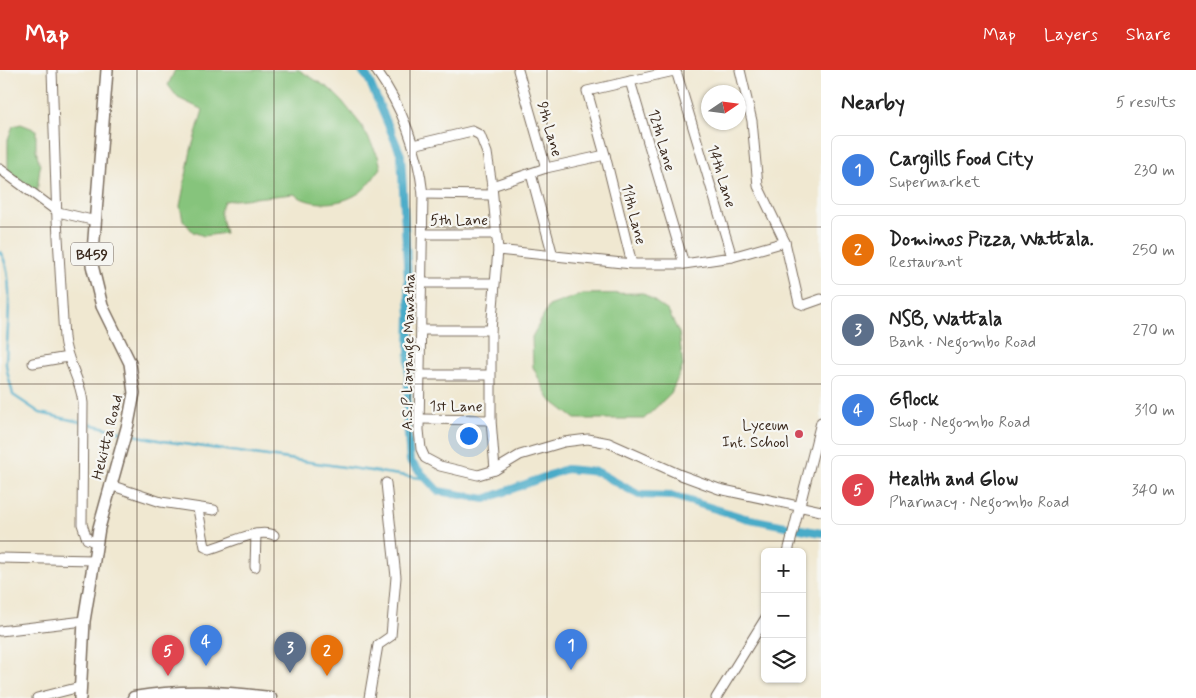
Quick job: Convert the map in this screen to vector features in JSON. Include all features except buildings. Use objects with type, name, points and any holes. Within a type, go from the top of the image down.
[{"type":"highway","points":[[134,698],[222,693],[270,698]]},
{"type":"main road","name":"Hekitta Road","points":[[80,692],[84,621],[94,560],[110,485],[126,429],[134,382],[130,363],[102,306],[92,265],[107,70]]},
{"type":"street","points":[[52,70],[64,338],[68,357],[82,392],[82,524],[88,539],[97,544]]},
{"type":"street","name":"A.S.P Liayange Mawatha","points":[[377,70],[397,106],[420,168],[423,194],[420,419],[421,449],[426,458],[440,466],[478,475],[495,470],[520,455],[564,442],[588,439],[609,443],[681,475],[720,489],[799,509],[821,511]]},
{"type":"street","name":"9th Lane","points":[[518,70],[546,168]]},
{"type":"street","name":"14th Lane","points":[[630,80],[669,70],[677,74],[732,257]]},
{"type":"street","points":[[740,70],[752,121],[758,186],[785,242],[799,303],[804,305],[821,299]]},
{"type":"street","points":[[423,194],[492,191],[546,168],[605,155],[586,91],[630,80]]},
{"type":"street","name":"12th Lane","points":[[630,80],[684,264]]},
{"type":"street","points":[[413,145],[467,131],[476,132],[480,135],[487,153],[498,250],[494,283],[490,375],[495,470]]},
{"type":"street","name":"11th Lane","points":[[498,250],[632,264],[605,155]]},
{"type":"street","points":[[0,169],[58,212],[96,221]]},
{"type":"street","points":[[531,174],[553,256]]},
{"type":"street","name":"5th Lane","points":[[422,234],[496,234]]},
{"type":"street","points":[[632,264],[684,264],[732,257],[785,242]]},
{"type":"street","points":[[422,283],[494,283]]},
{"type":"street","points":[[421,330],[491,330]]},
{"type":"street","points":[[34,363],[68,357]]},
{"type":"street","points":[[420,375],[490,375]]},
{"type":"street","name":"1st Lane","points":[[420,419],[491,420]]},
{"type":"street","points":[[790,548],[821,422]]},
{"type":"street","points":[[369,698],[378,644],[391,636],[396,577],[386,483]]},
{"type":"street","points":[[110,485],[161,502],[214,510]]},
{"type":"street","points":[[198,509],[204,547],[210,549],[256,534],[267,533],[274,535]]},
{"type":"street","points":[[255,567],[256,534]]},
{"type":"street","points":[[0,558],[94,560]]},
{"type":"street","points":[[0,631],[84,621]]},
{"type":"street","points":[[716,698],[761,625]]},
{"type":"street","points":[[37,698],[80,692]]},
{"type":"green space","points":[[175,70],[299,70],[330,89],[342,101],[362,126],[378,156],[381,168],[363,190],[338,202],[319,203],[294,194],[224,201],[220,212],[225,233],[204,236],[193,232],[183,220],[180,206],[191,150],[203,110],[178,98],[168,85]]},
{"type":"green space","points":[[21,124],[36,130],[36,150],[40,166],[37,194],[8,173],[8,139],[13,126]]},
{"type":"green space","points":[[643,293],[668,311],[679,333],[683,366],[671,393],[644,419],[575,419],[549,399],[533,367],[532,337],[549,306],[582,294]]},
{"type":"waterway","points":[[361,70],[368,78],[401,155],[410,315],[407,422],[410,461],[438,491],[485,499],[566,469],[598,472],[639,495],[673,496],[745,518],[821,533]]},
{"type":"waterway","points":[[0,252],[8,275],[9,306],[6,364],[13,395],[40,413],[80,422]]},
{"type":"waterway","points":[[86,423],[122,432]]},
{"type":"waterway","points":[[129,434],[163,441],[427,479]]},
{"type":"place","name":"Lyceum Int. School","points":[[799,434]]},
{"type":"place","name":"Gflock","points":[[206,666]]},
{"type":"place","name":"Cargills Food City","points":[[571,670]]},
{"type":"place","name":"NSB, Wattala","points":[[290,673]]},
{"type":"place","name":"Health and Glow","points":[[168,676]]},
{"type":"place","name":"Dominos Pizza, Wattala.","points":[[327,676]]}]
